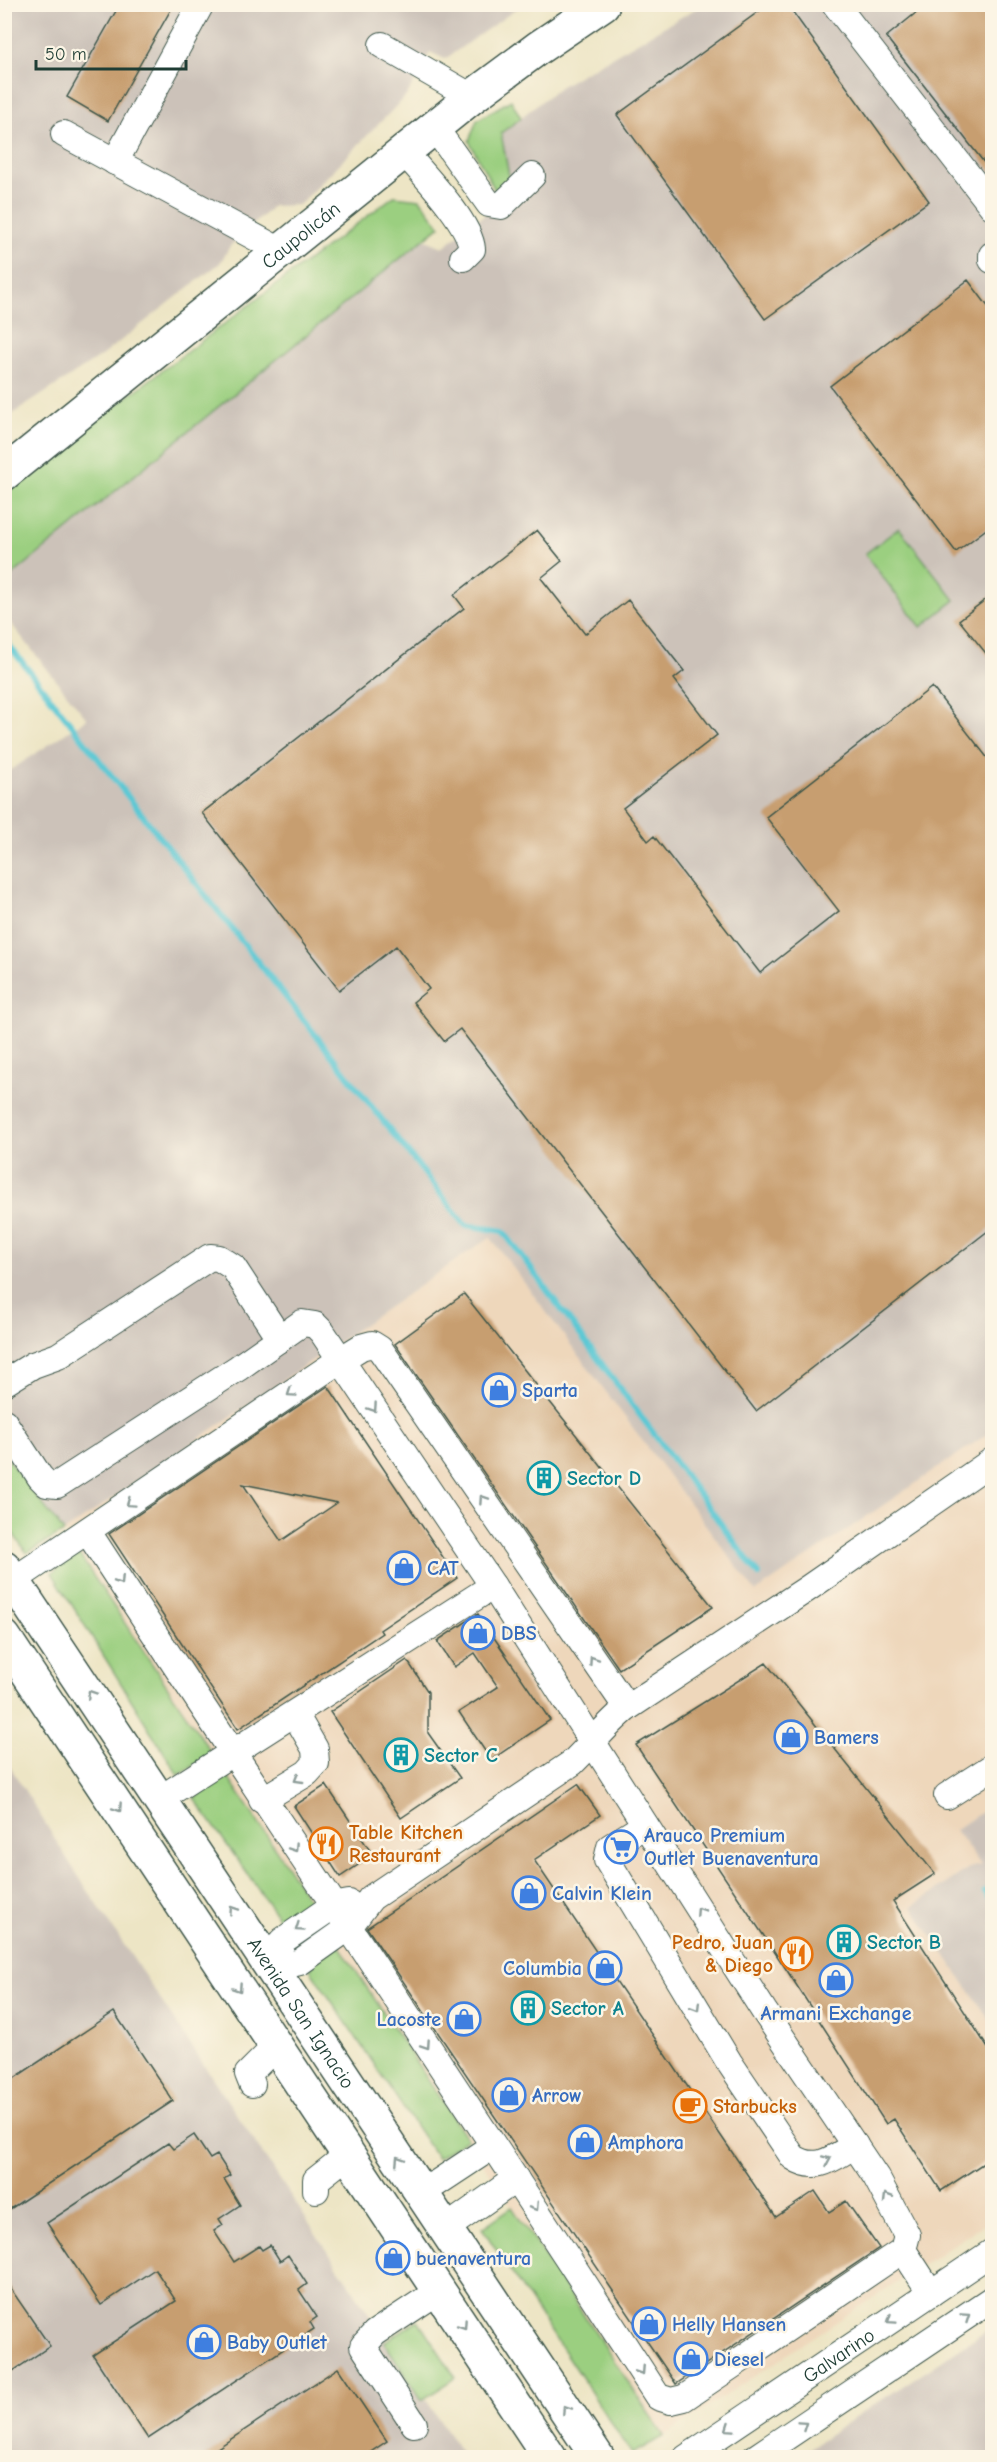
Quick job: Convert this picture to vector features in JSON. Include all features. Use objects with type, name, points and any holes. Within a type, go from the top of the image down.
[{"type":"main road","name":"Caupolicán","points":[[4,474],[279,250],[472,97],[603,4]]},
{"type":"main road","name":"Avenida San Ignacio","points":[[9,1574],[58,1644],[598,2457]]},
{"type":"main road","name":"Avenida San Ignacio","points":[[4,1637],[550,2457]]},
{"type":"main road","points":[[24,1667],[46,1660],[58,1644]]},
{"type":"main road","points":[[90,1766],[92,1753],[102,1743],[109,1741],[123,1744]]},
{"type":"main road","points":[[483,2355],[503,2352],[516,2335]]},
{"type":"street","points":[[115,162],[201,4]]},
{"type":"street","points":[[835,4],[993,206]]},
{"type":"street","points":[[382,45],[472,97]]},
{"type":"street","points":[[435,128],[489,204],[501,206],[532,176]]},
{"type":"street","points":[[64,134],[279,250]]},
{"type":"street","points":[[404,152],[446,201],[470,236],[472,249],[463,258]]},
{"type":"street","points":[[4,1383],[33,1365],[57,1356],[210,1257],[219,1258],[233,1268],[280,1339]]},
{"type":"street","points":[[4,1422],[40,1477],[47,1484],[57,1485],[302,1323],[315,1325],[493,1586],[764,2011],[855,2145],[901,2221],[907,2235],[903,2250],[684,2398],[671,2401],[658,2397],[516,2179],[262,1800],[88,1532]]},
{"type":"street","points":[[9,1574],[88,1532],[340,1360],[366,1344],[372,1344],[380,1349],[627,1708]]},
{"type":"street","points":[[4,1367],[33,1365]]},
{"type":"street","points":[[270,1964],[288,1965],[300,1962],[348,1928],[371,1898],[507,1809],[572,1763],[592,1744],[603,1728],[627,1708],[807,1589],[993,1461]]},
{"type":"street","points":[[160,1799],[493,1586]]},
{"type":"street","points":[[262,1800],[307,1773],[316,1763],[315,1749],[295,1714]]},
{"type":"street","points":[[947,1796],[993,1767]]},
{"type":"street","points":[[645,1825],[610,1846],[607,1860],[729,2062],[793,2157],[804,2165],[821,2164],[855,2145]]},
{"type":"street","points":[[270,1964],[279,1951],[282,1941],[333,1906],[371,1898]]},
{"type":"street","points":[[252,2085],[248,2074],[276,2046]]},
{"type":"street","points":[[420,2191],[437,2184],[493,2146]]},
{"type":"street","points":[[316,2190],[316,2180],[349,2154]]},
{"type":"street","points":[[445,2229],[516,2179]]},
{"type":"street","points":[[903,2250],[931,2293]]},
{"type":"street","name":"Galvarino","points":[[686,2457],[993,2252]]},
{"type":"street","points":[[414,2424],[363,2346],[375,2333],[440,2290]]},
{"type":"street","name":"Galvarino","points":[[755,2457],[993,2299]]},
{"type":"shaded area","points":[[5,5],[522,5],[445,59],[430,52],[407,95],[299,205],[273,206],[230,246],[220,263],[101,356],[5,419]]},
{"type":"shaded area","points":[[702,5],[992,5],[992,1431],[756,1592],[490,1237],[64,1532],[5,1455],[5,774],[87,719],[5,616],[5,544],[387,224],[443,247],[512,193],[501,133],[561,86]]},
{"type":"shaded area","name":"Arauco Premium Outlet Buenaventura","points":[[490,1237],[756,1591],[992,1430],[992,1805],[955,1830],[982,1865],[913,1908],[992,2023],[992,2219],[664,2436],[64,1532]]},
{"type":"shaded area","points":[[4,1757],[71,1865],[464,2457],[5,2457]]},
{"type":"shaded area","points":[[992,1805],[992,2023],[912,1907],[969,1868],[981,1865],[955,1830]]},
{"type":"shaded area","points":[[992,2327],[992,2457],[797,2457],[856,2417]]},
{"type":"green space","points":[[511,100],[521,118],[501,133],[510,181],[497,194],[469,141],[477,120]]},
{"type":"green space","points":[[394,196],[420,199],[440,226],[5,581],[5,498],[18,479]]},
{"type":"green space","points":[[899,528],[955,600],[921,627],[865,554]]},
{"type":"green space","points":[[5,1455],[64,1532],[27,1553],[5,1523]]},
{"type":"green space","points":[[78,1553],[213,1755],[178,1775],[52,1573]]},
{"type":"green space","points":[[227,1775],[309,1900],[282,1923],[194,1798]]},
{"type":"green space","points":[[333,1936],[467,2139],[437,2158],[310,1969]]},
{"type":"green space","points":[[512,2207],[664,2436],[632,2454],[482,2228]]},
{"type":"green space","points":[[418,2320],[456,2378],[422,2400],[384,2342]]},
{"type":"building","points":[[120,4],[174,4],[108,121],[67,97]]},
{"type":"building","points":[[769,4],[787,4],[929,201],[765,319],[617,115]]},
{"type":"building","points":[[927,4],[993,4],[993,174],[886,37]]},
{"type":"building","points":[[968,280],[993,313],[993,524],[956,552],[830,386]]},
{"type":"building","points":[[537,530],[562,561],[541,578],[585,634],[628,600],[684,671],[674,679],[717,735],[623,808],[648,841],[654,836],[760,973],[839,911],[766,817],[932,687],[993,765],[993,1227],[756,1411],[460,1029],[444,1041],[413,1002],[429,989],[396,946],[339,990],[202,813],[464,608],[454,595]]},
{"type":"building","points":[[993,594],[993,662],[959,620]]},
{"type":"building","name":"Sector D","points":[[464,1294],[713,1607],[619,1669],[395,1344]]},
{"type":"building","points":[[328,1386],[457,1578],[380,1630],[382,1633],[238,1729],[109,1534]],"holes":[[[243,1484],[337,1503],[281,1541]]]},
{"type":"building","name":"Sector C","points":[[478,1614],[550,1720],[491,1760],[459,1712],[498,1687],[475,1653],[454,1667],[437,1641]]},
{"type":"building","name":"Sector C","points":[[407,1660],[428,1692],[428,1733],[460,1778],[401,1818],[330,1712]]},
{"type":"building","name":"Sector B","points":[[766,1663],[935,1874],[893,1901],[993,2056],[993,2157],[941,2191],[894,2119],[886,2124],[788,1972],[636,1745]]},
{"type":"building","name":"Sector A","points":[[578,1784],[600,1815],[534,1860],[776,2217],[815,2191],[829,2212],[846,2201],[879,2248],[676,2384],[367,1928]]},
{"type":"building","points":[[326,1785],[373,1855],[340,1877],[294,1806]]},
{"type":"building","points":[[114,2012],[173,2101],[4,2213],[4,2085]]},
{"type":"building","points":[[194,2135],[210,2159],[217,2155],[230,2175],[224,2179],[240,2205],[219,2219],[223,2225],[214,2231],[234,2262],[259,2246],[262,2250],[270,2245],[280,2261],[288,2255],[307,2284],[299,2290],[317,2317],[310,2322],[314,2329],[148,2439],[93,2355],[176,2301],[155,2269],[101,2305],[47,2223],[168,2143],[173,2149]]},
{"type":"building","points":[[4,2279],[50,2346],[4,2377]]},
{"type":"building","points":[[338,2368],[387,2441],[363,2457],[204,2457]]},
{"type":"waterway","points":[[4,639],[465,1225],[503,1231],[759,1575]]},
{"type":"waterway","points":[[985,1891],[992,1901]]},
{"type":"place","name":"Sparta","points":[[499,1390]]},
{"type":"place","name":"Sector D","points":[[544,1478]]},
{"type":"place","name":"CAT","points":[[404,1568]]},
{"type":"place","name":"DBS","points":[[478,1633]]},
{"type":"place","name":"Bamers","points":[[791,1737]]},
{"type":"place","name":"Sector C","points":[[401,1755]]},
{"type":"place","name":"Table Kitchen Restaurant","points":[[326,1844]]},
{"type":"place","name":"Arauco Premium Outlet Buenaventura","points":[[621,1847]]},
{"type":"place","name":"Calvin Klein","points":[[529,1893]]},
{"type":"place","name":"Sector B","points":[[844,1942]]},
{"type":"place","name":"Pedro, Juan & Diego","points":[[796,1954]]},
{"type":"place","name":"Columbia","points":[[605,1968]]},
{"type":"place","name":"Armani Exchange","points":[[836,1980]]},
{"type":"place","name":"Sector A","points":[[528,2008]]},
{"type":"place","name":"Lacoste","points":[[464,2019]]},
{"type":"place","name":"Arrow","points":[[509,2095]]},
{"type":"place","name":"Starbucks","points":[[690,2106]]},
{"type":"place","name":"Amphora","points":[[585,2142]]},
{"type":"place","name":"buenaventura","points":[[393,2258]]},
{"type":"place","name":"Helly Hansen","points":[[649,2324]]},
{"type":"place","name":"Baby Outlet","points":[[204,2342]]},
{"type":"place","name":"Diesel","points":[[691,2359]]}]
